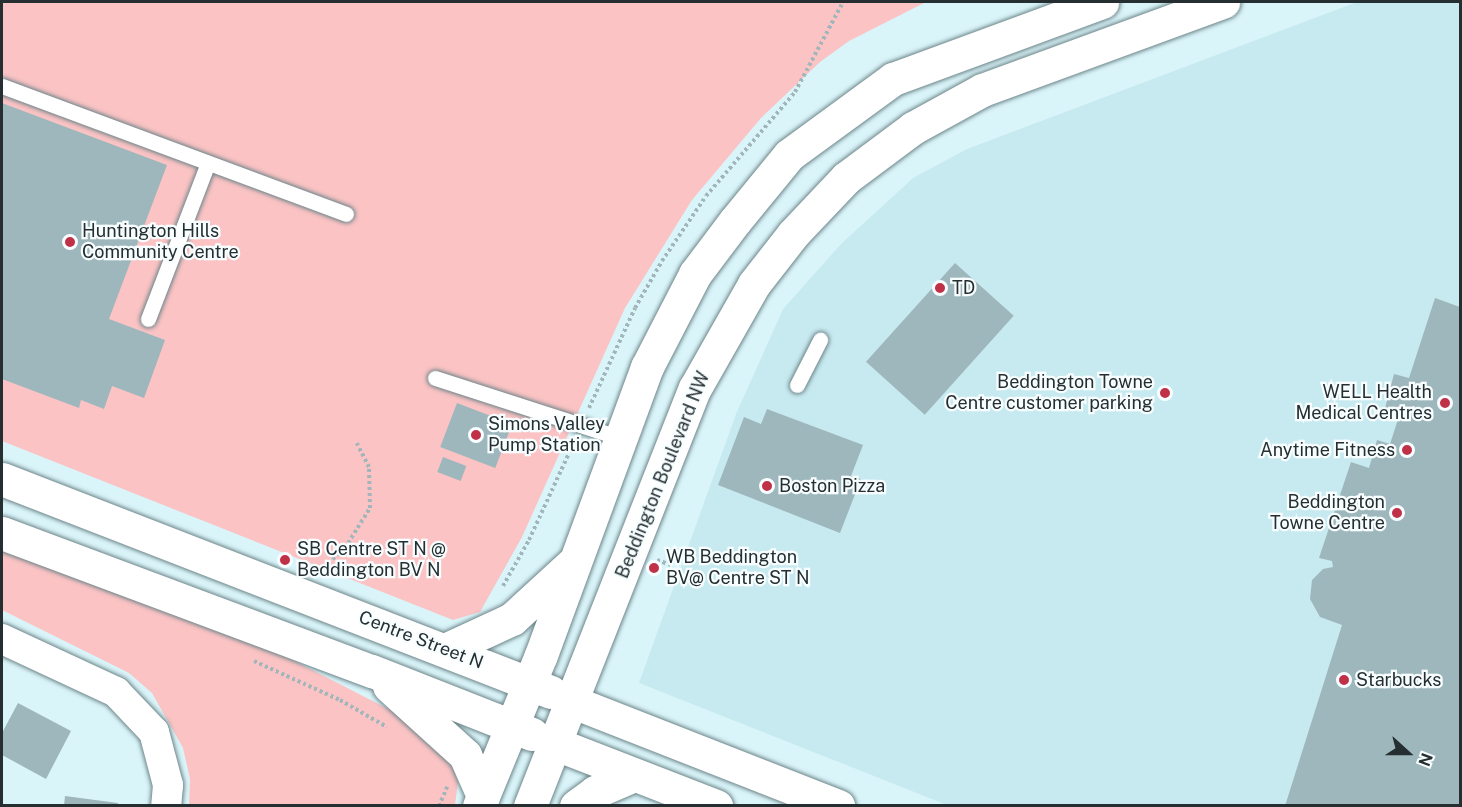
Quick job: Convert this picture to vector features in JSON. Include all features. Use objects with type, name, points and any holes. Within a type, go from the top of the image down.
[{"type":"main road","points":[[481,801],[530,684],[647,367],[695,274],[789,155],[893,80],[1102,2]]},
{"type":"main road","name":"Beddington Boulevard NW","points":[[530,806],[695,388],[754,284],[793,234],[846,178],[913,128],[982,90],[1223,2]]},
{"type":"main road","name":"Centre Street N","points":[[2,479],[530,684],[564,723],[634,775],[716,806]]},
{"type":"main road","name":"Centre Street N","points":[[2,533],[372,671],[513,727],[564,723],[838,806]]},
{"type":"main road","points":[[447,650],[512,619],[575,561]]},
{"type":"main road","points":[[372,671],[465,755],[481,801]]},
{"type":"main road","points":[[576,806],[595,792],[634,775]]},
{"type":"street","points":[[2,639],[116,692],[154,732],[168,785],[166,806]]},
{"type":"lane","points":[[2,86],[346,214]]},
{"type":"lane","points":[[148,319],[208,163]]},
{"type":"lane","points":[[797,385],[820,340]]},
{"type":"lane","points":[[435,378],[621,438]]},
{"type":"path","points":[[795,92],[843,2]]},
{"type":"path","points":[[317,573],[345,548],[370,508],[369,467],[356,441]]},
{"type":"path","points":[[244,657],[340,700],[398,733]]},
{"type":"shaded area","points":[[2,2],[926,2],[849,41],[820,62],[761,118],[692,200],[625,308],[522,537],[480,612],[453,620],[2,441]]},
{"type":"shaded area","name":"Beddington Towne Centre","points":[[1357,2],[1460,2],[1460,805],[947,805],[639,683],[736,414],[783,309],[841,244],[913,178],[967,149]]},
{"type":"shaded area","points":[[2,545],[275,651],[404,717],[450,758],[458,782],[455,805],[189,805],[190,779],[183,748],[152,693],[129,673],[2,610]]},
{"type":"building","name":"Huntington Hills Community Centre","points":[[2,103],[167,165],[109,319],[165,340],[144,398],[112,386],[104,409],[81,400],[79,408],[2,379]]},
{"type":"building","points":[[955,263],[1014,316],[925,415],[866,362]]},
{"type":"building","name":"Beddington Towne Centre","points":[[1435,298],[1460,307],[1460,806],[1285,806],[1342,625],[1320,617],[1310,599],[1312,580],[1323,569],[1333,567],[1332,561],[1319,558],[1351,462],[1369,468],[1377,440],[1390,444],[1402,407],[1384,412],[1394,374],[1409,378]]},
{"type":"building","name":"Simons Valley Pump Station","points":[[457,403],[512,424],[495,468],[440,447]]},
{"type":"building","points":[[767,409],[863,445],[851,476],[861,479],[840,533],[718,485],[744,417],[761,424]]},
{"type":"building","points":[[443,457],[466,466],[461,481],[437,472]]},
{"type":"building","points":[[18,703],[71,731],[46,779],[2,755],[2,733]]},
{"type":"building","points":[[65,796],[118,803],[118,806],[64,806]]},
{"type":"place","name":"Huntington Hills Community Centre","points":[[70,242]]},
{"type":"place","name":"TD","points":[[940,288]]},
{"type":"place","name":"Beddington Towne Centre customer parking","points":[[1165,393]]},
{"type":"place","name":"WELL Health Medical Centres","points":[[1445,403]]},
{"type":"place","name":"Simons Valley Pump Station","points":[[476,435]]},
{"type":"place","name":"Anytime Fitness","points":[[1407,450]]},
{"type":"place","name":"Boston Pizza","points":[[767,486]]},
{"type":"place","name":"Beddington Towne Centre","points":[[1397,513]]},
{"type":"place","name":"SB Centre ST N @ Beddington BV N","points":[[285,560]]},
{"type":"place","name":"WB Beddington BV@ Centre ST N","points":[[654,568]]},
{"type":"place","name":"Starbucks","points":[[1344,680]]}]
